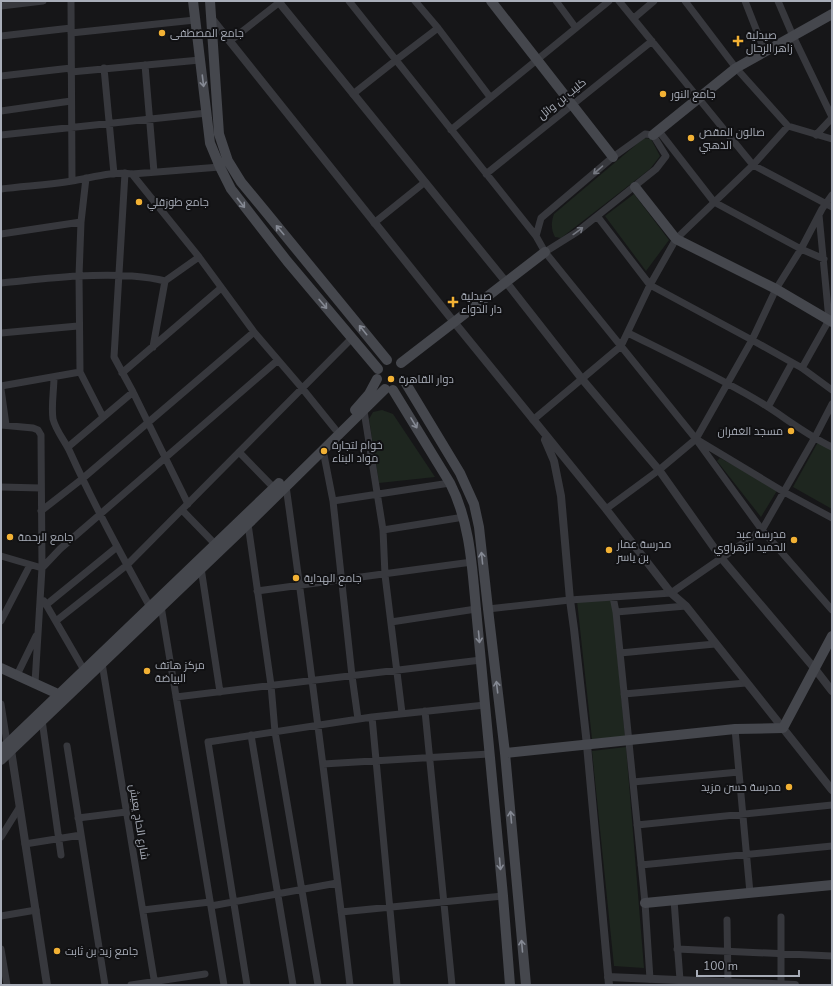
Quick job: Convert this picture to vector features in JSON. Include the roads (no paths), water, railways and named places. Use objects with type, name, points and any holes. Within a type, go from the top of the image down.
[{"type":"main road","points":[[193,1],[210,143],[231,189],[287,261],[352,339],[377,374],[378,383],[389,390],[458,497],[464,518],[472,562],[510,985]]},
{"type":"main road","points":[[210,1],[219,134],[228,161],[241,182],[387,360]]},
{"type":"main road","points":[[491,1],[613,157]]},
{"type":"main road","points":[[655,132],[736,68],[832,14]]},
{"type":"main road","points":[[634,187],[676,239],[776,289],[830,321]]},
{"type":"main road","points":[[401,363],[545,252]]},
{"type":"main road","points":[[1,760],[6,748],[58,694],[361,405],[369,394],[383,362],[392,360],[401,363],[404,366],[407,374],[405,382],[402,386],[389,390],[364,411],[248,524],[42,720],[6,748]]},
{"type":"main road","points":[[405,382],[460,473],[474,504],[479,527],[505,753],[526,985]]},
{"type":"main road","points":[[505,753],[735,729],[782,728],[832,636]]},
{"type":"main road","points":[[1,668],[58,694]]},
{"type":"main road","points":[[644,903],[832,885]]},
{"type":"street","points":[[1,6],[43,1]]},
{"type":"street","points":[[71,1],[72,181]]},
{"type":"street","points":[[349,1],[450,130],[536,236],[545,252],[696,439],[762,530],[832,610]]},
{"type":"street","points":[[415,1],[438,28],[490,97]]},
{"type":"street","points":[[556,1],[576,28]]},
{"type":"street","points":[[450,130],[537,61],[609,1]]},
{"type":"street","points":[[619,1],[753,165],[829,205]]},
{"type":"street","points":[[634,18],[654,1]]},
{"type":"street","points":[[685,1],[736,68],[788,126],[832,140]]},
{"type":"street","points":[[745,1],[765,52]]},
{"type":"street","points":[[778,1],[832,118],[816,135]]},
{"type":"street","points":[[230,41],[279,2],[506,282],[582,379],[659,470],[722,559],[832,691]]},
{"type":"street","points":[[212,19],[671,593],[686,606],[831,788]]},
{"type":"street","points":[[1,36],[195,20]]},
{"type":"street","points":[[354,94],[438,28]]},
{"type":"street","name":"كليب بن وائل","points":[[486,174],[652,41]]},
{"type":"street","points":[[1,76],[200,60]]},
{"type":"street","points":[[145,65],[154,172]]},
{"type":"street","points":[[104,68],[114,174]]},
{"type":"street","points":[[1,110],[71,101]]},
{"type":"street","points":[[1,135],[109,122],[207,113]]},
{"type":"street","points":[[532,420],[621,346],[650,285],[676,239],[753,165],[788,126]]},
{"type":"street","points":[[536,236],[541,218],[613,157],[644,134],[655,132]]},
{"type":"street","points":[[545,252],[577,232],[656,169],[666,156],[655,132]]},
{"type":"street","points":[[655,132],[714,202],[801,249],[824,259]]},
{"type":"street","points":[[1,189],[72,181],[114,174],[220,167]]},
{"type":"street","points":[[129,173],[199,257],[254,332],[336,429]]},
{"type":"street","points":[[129,173],[119,275],[114,357],[165,458],[185,507],[215,544]]},
{"type":"street","points":[[86,178],[81,222],[79,276],[78,326],[80,372],[103,417]]},
{"type":"street","points":[[374,223],[425,182]]},
{"type":"street","points":[[606,510],[659,470],[696,439],[752,340],[776,289],[801,249],[819,215],[829,205],[832,195]]},
{"type":"street","points":[[802,368],[830,321],[819,215]]},
{"type":"street","points":[[597,216],[650,285],[802,368],[832,390]]},
{"type":"street","points":[[1,234],[81,222]]},
{"type":"street","points":[[154,346],[165,281],[199,257]]},
{"type":"street","points":[[1,283],[79,276],[119,275],[156,278],[165,281]]},
{"type":"street","points":[[122,373],[221,288]]},
{"type":"street","points":[[1,333],[78,326]]},
{"type":"street","points":[[41,511],[82,479],[254,332]]},
{"type":"street","points":[[628,333],[728,383],[768,407],[814,439],[832,447]]},
{"type":"street","points":[[56,621],[127,565],[352,339]]},
{"type":"street","points":[[42,568],[60,549],[278,360]]},
{"type":"street","points":[[768,407],[792,363]]},
{"type":"street","points":[[35,683],[42,568],[41,435],[38,430],[33,428],[4,425],[1,387],[80,372]]},
{"type":"street","points":[[54,376],[53,419],[117,547],[150,607]]},
{"type":"street","points":[[68,447],[133,392]]},
{"type":"street","points":[[488,609],[570,600],[671,593],[762,530],[814,439],[832,404]]},
{"type":"street","points":[[364,411],[383,530],[386,575],[402,714]]},
{"type":"street","points":[[542,432],[554,461],[561,496],[608,981],[650,979],[795,985]]},
{"type":"street","points":[[696,439],[784,492],[832,518]]},
{"type":"street","points":[[323,450],[333,501],[358,719]]},
{"type":"street","points":[[239,452],[274,488]]},
{"type":"street","points":[[333,501],[450,483]]},
{"type":"street","points":[[286,486],[318,725],[350,985]]},
{"type":"street","points":[[1,487],[41,488]]},
{"type":"street","points":[[383,530],[464,518]]},
{"type":"street","points":[[248,524],[271,685],[275,732],[318,985]]},
{"type":"street","points":[[46,605],[117,547]]},
{"type":"street","points":[[1,556],[42,568]]},
{"type":"street","points":[[257,591],[386,575],[472,562]]},
{"type":"street","points":[[1,621],[30,565]]},
{"type":"street","points":[[201,568],[220,692]]},
{"type":"street","points":[[41,593],[46,605],[84,670]]},
{"type":"street","points":[[613,597],[616,612],[633,782],[650,979]]},
{"type":"street","points":[[161,606],[224,985]]},
{"type":"street","points":[[616,612],[686,606]]},
{"type":"street","points":[[391,622],[476,610]]},
{"type":"street","points":[[17,675],[38,633]]},
{"type":"street","points":[[620,653],[715,644]]},
{"type":"street","points":[[176,697],[481,660]]},
{"type":"street","name":"شارع الحاج يعيش","points":[[102,663],[155,983]]},
{"type":"street","points":[[624,694],[746,683]]},
{"type":"street","points":[[1,704],[6,748],[19,808],[47,985]]},
{"type":"street","points":[[247,985],[208,742],[372,717],[485,705]]},
{"type":"street","points":[[425,711],[452,985]]},
{"type":"street","points":[[372,717],[397,985]]},
{"type":"street","points":[[42,720],[61,855]]},
{"type":"street","points":[[735,729],[750,893]]},
{"type":"street","points":[[251,735],[293,985]]},
{"type":"street","points":[[67,746],[105,985]]},
{"type":"street","points":[[323,764],[489,754]]},
{"type":"street","points":[[633,782],[739,772]]},
{"type":"street","points":[[637,825],[832,805]]},
{"type":"street","points":[[1,837],[19,808]]},
{"type":"street","points":[[78,818],[126,812]]},
{"type":"street","points":[[25,844],[81,836]]},
{"type":"street","points":[[641,865],[832,846]]},
{"type":"street","points":[[143,910],[233,902],[337,883]]},
{"type":"street","points":[[341,912],[503,896]]},
{"type":"street","points":[[674,900],[680,980]]},
{"type":"street","points":[[1,916],[36,910]]},
{"type":"street","points":[[781,984],[782,917]]},
{"type":"street","points":[[727,920],[728,982]]},
{"type":"street","points":[[1,948],[7,985]]},
{"type":"street","points":[[677,949],[728,950],[832,956]]},
{"type":"street","points":[[131,985],[155,983],[205,974]]},
{"type":"place","name":"جامع المصطفى","points":[[162,33]]},
{"type":"place","name":"صيدلية زاهر الرحال","points":[[738,41]]},
{"type":"place","name":"جامع النور","points":[[663,94]]},
{"type":"place","name":"صالون المقص الذهبي","points":[[691,138]]},
{"type":"place","name":"جامع طوزقلي","points":[[139,202]]},
{"type":"place","name":"صيدلية دار الدواء","points":[[453,302]]},
{"type":"place","name":"دوار القاهرة","points":[[391,379]]},
{"type":"place","name":"مسجد الغفران","points":[[791,431]]},
{"type":"place","name":"خوام لتجارة مواد البناء","points":[[324,451]]},
{"type":"place","name":"جامع الرحمة","points":[[10,537]]},
{"type":"place","name":"مدرسة عبد الحميد الزهراوي","points":[[794,540]]},
{"type":"place","name":"مدرسة عمار بن ياسر","points":[[609,550]]},
{"type":"place","name":"جامع الهداية","points":[[296,578]]},
{"type":"place","name":"مركز هاتف البياضة","points":[[147,671]]},
{"type":"place","name":"مدرسة حسن مزيد","points":[[789,787]]},
{"type":"place","name":"جامع زيد بن ثابت","points":[[57,951]]}]
